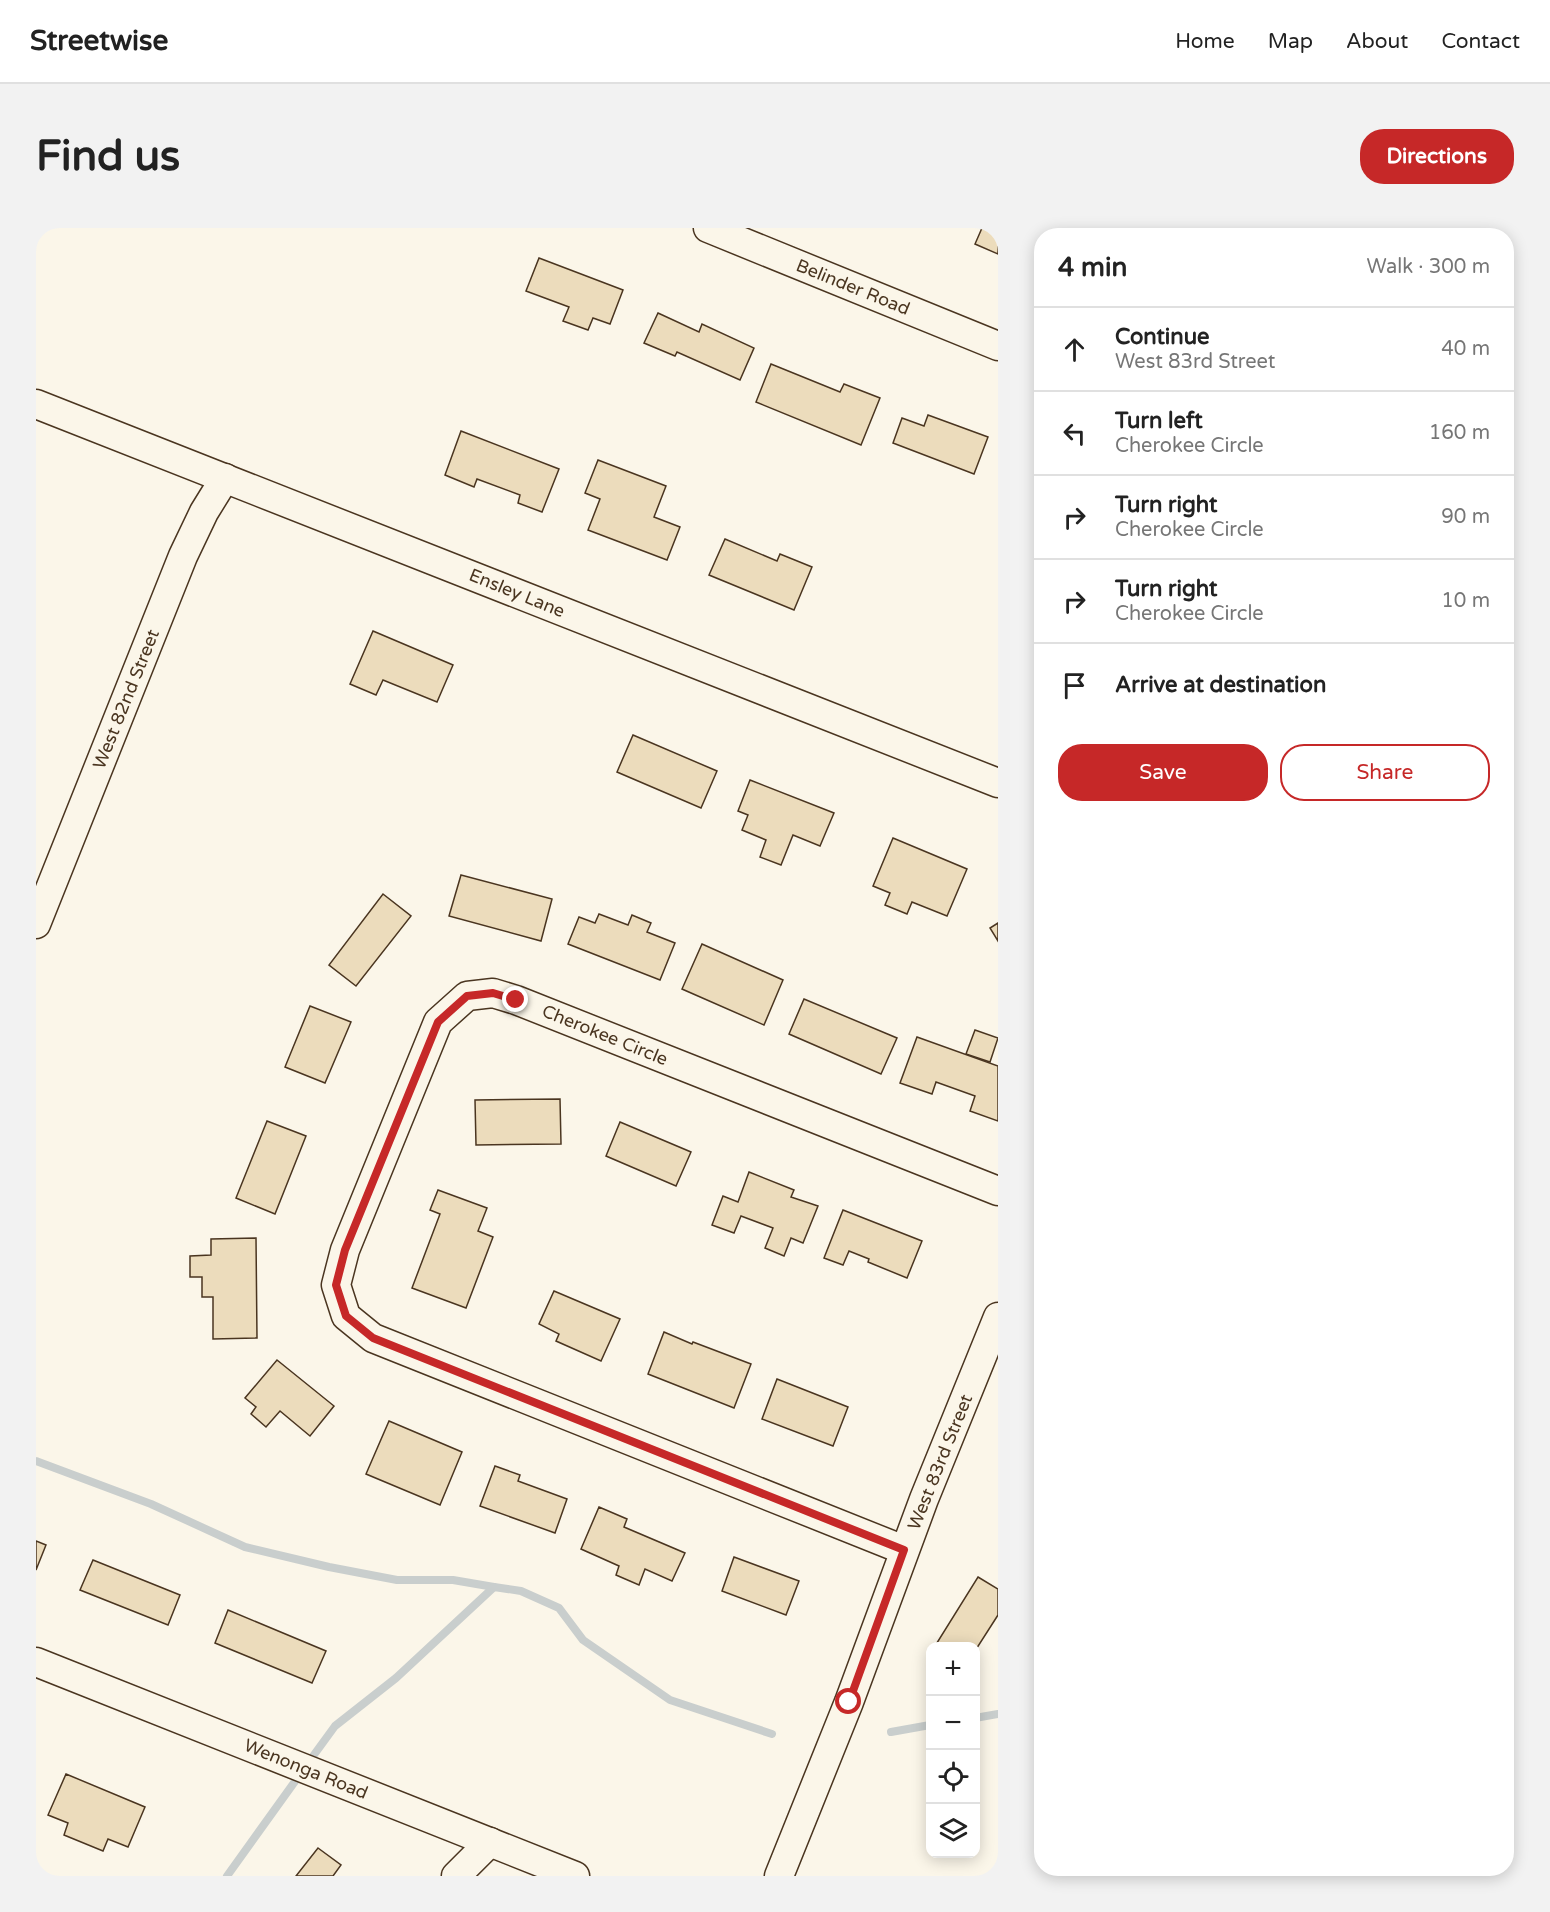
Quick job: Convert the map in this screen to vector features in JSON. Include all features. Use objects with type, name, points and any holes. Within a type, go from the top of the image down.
[{"type":"street","name":"Belinder Road","points":[[708,228],[998,346]]},
{"type":"street","name":"Ensley Lane","points":[[36,404],[998,783]]},
{"type":"street","name":"West 82nd Street","points":[[36,924],[183,556],[204,512],[225,478]]},
{"type":"street","name":"Cherokee Circle","points":[[904,1550],[373,1338],[346,1316],[336,1285],[345,1250],[438,1022],[467,996],[493,993],[516,1000],[998,1191]]},
{"type":"street","name":"West 83rd Street","points":[[779,1876],[849,1702],[904,1550],[990,1361],[998,1317]]},
{"type":"street","name":"Wenonga Road","points":[[36,1662],[575,1876]]},
{"type":"street","points":[[456,1876],[490,1842]]},
{"type":"building","points":[[982,228],[998,228],[998,254],[975,244]]},
{"type":"building","points":[[539,258],[623,290],[610,324],[593,318],[588,330],[563,321],[569,307],[526,291]]},
{"type":"building","points":[[658,313],[699,332],[702,324],[754,348],[740,380],[677,352],[675,356],[644,343]]},
{"type":"building","points":[[771,364],[840,392],[844,384],[880,398],[861,445],[756,402]]},
{"type":"building","points":[[928,415],[988,437],[974,474],[893,443],[902,418],[924,426]]},
{"type":"building","points":[[461,431],[559,469],[542,512],[518,503],[520,495],[477,479],[474,487],[445,475]]},
{"type":"building","points":[[598,460],[666,486],[654,517],[680,527],[667,560],[588,530],[600,499],[585,493]]},
{"type":"building","points":[[725,539],[777,561],[780,554],[812,567],[794,610],[709,575]]},
{"type":"building","points":[[373,631],[453,665],[437,702],[383,680],[376,695],[350,684]]},
{"type":"building","points":[[633,735],[717,771],[701,808],[617,772]]},
{"type":"building","points":[[750,780],[834,813],[820,846],[793,835],[781,865],[760,857],[766,840],[742,830],[748,815],[738,811]]},
{"type":"building","points":[[893,838],[967,869],[947,916],[912,902],[907,914],[885,905],[890,893],[873,886]]},
{"type":"building","points":[[461,875],[552,899],[541,941],[449,916]]},
{"type":"building","points":[[383,894],[411,916],[356,986],[329,965]]},
{"type":"building","points":[[599,914],[628,925],[632,915],[651,923],[647,932],[675,943],[660,980],[568,944],[579,917],[595,923]]},
{"type":"building","points":[[998,923],[998,941],[990,928]]},
{"type":"building","points":[[702,944],[783,980],[764,1025],[682,989]]},
{"type":"building","points":[[804,999],[897,1038],[881,1074],[789,1034]]},
{"type":"building","points":[[310,1006],[351,1022],[325,1083],[285,1067]]},
{"type":"building","points":[[975,1030],[998,1038],[990,1062],[966,1054]]},
{"type":"building","points":[[917,1037],[998,1066],[998,1121],[970,1111],[975,1096],[936,1082],[932,1094],[900,1083]]},
{"type":"building","points":[[560,1099],[561,1144],[476,1145],[475,1100]]},
{"type":"building","points":[[267,1121],[306,1136],[275,1214],[236,1198]]},
{"type":"building","points":[[620,1122],[691,1152],[676,1186],[606,1156]]},
{"type":"building","points":[[749,1172],[794,1190],[791,1197],[818,1206],[803,1243],[791,1238],[784,1256],[765,1248],[773,1228],[741,1216],[734,1233],[712,1225],[723,1196],[738,1202]]},
{"type":"building","points":[[438,1190],[487,1208],[478,1231],[493,1237],[466,1308],[412,1288],[440,1214],[430,1210]]},
{"type":"building","points":[[843,1210],[922,1241],[907,1278],[868,1262],[869,1259],[849,1251],[843,1265],[824,1258]]},
{"type":"building","points":[[256,1238],[257,1338],[213,1339],[213,1297],[202,1297],[202,1277],[190,1277],[190,1256],[211,1255],[211,1239]]},
{"type":"building","points":[[554,1291],[620,1319],[601,1361],[556,1341],[559,1334],[539,1324]]},
{"type":"building","points":[[664,1332],[751,1364],[734,1408],[648,1374]]},
{"type":"building","points":[[277,1360],[334,1406],[310,1436],[280,1411],[266,1427],[251,1414],[256,1407],[245,1398]]},
{"type":"building","points":[[777,1379],[848,1407],[833,1446],[762,1419]]},
{"type":"building","points":[[389,1421],[462,1452],[440,1505],[366,1474]]},
{"type":"building","points":[[495,1466],[520,1475],[518,1481],[567,1499],[555,1533],[480,1506]]},
{"type":"building","points":[[599,1507],[627,1519],[624,1527],[685,1553],[672,1581],[645,1569],[639,1585],[616,1575],[619,1566],[581,1549]]},
{"type":"building","points":[[36,1541],[46,1545],[36,1570]]},
{"type":"building","points":[[734,1557],[799,1581],[786,1615],[722,1591]]},
{"type":"building","points":[[93,1560],[180,1595],[168,1625],[80,1590]]},
{"type":"building","points":[[978,1577],[998,1589],[998,1615],[980,1643],[937,1642]]},
{"type":"building","points":[[228,1610],[326,1651],[312,1683],[215,1643]]},
{"type":"building","points":[[66,1774],[145,1807],[128,1847],[108,1839],[103,1851],[64,1835],[68,1823],[48,1815]]},
{"type":"building","points":[[318,1848],[341,1865],[333,1876],[296,1876]]},
{"type":"waterway","points":[[36,1461],[151,1504],[245,1547],[397,1580],[453,1580],[494,1587]]},
{"type":"waterway","points":[[308,1763],[335,1726],[396,1678],[494,1587],[521,1591],[559,1608],[583,1640],[670,1700],[772,1734]]},
{"type":"waterway","points":[[980,1717],[998,1714]]},
{"type":"waterway","points":[[891,1732],[926,1726]]},
{"type":"waterway","points":[[227,1876],[301,1773]]},
{"type":"route","points":[[516,1000],[493,993],[467,996],[438,1022],[345,1250],[336,1285],[346,1316],[373,1338],[904,1550],[849,1702]]}]
